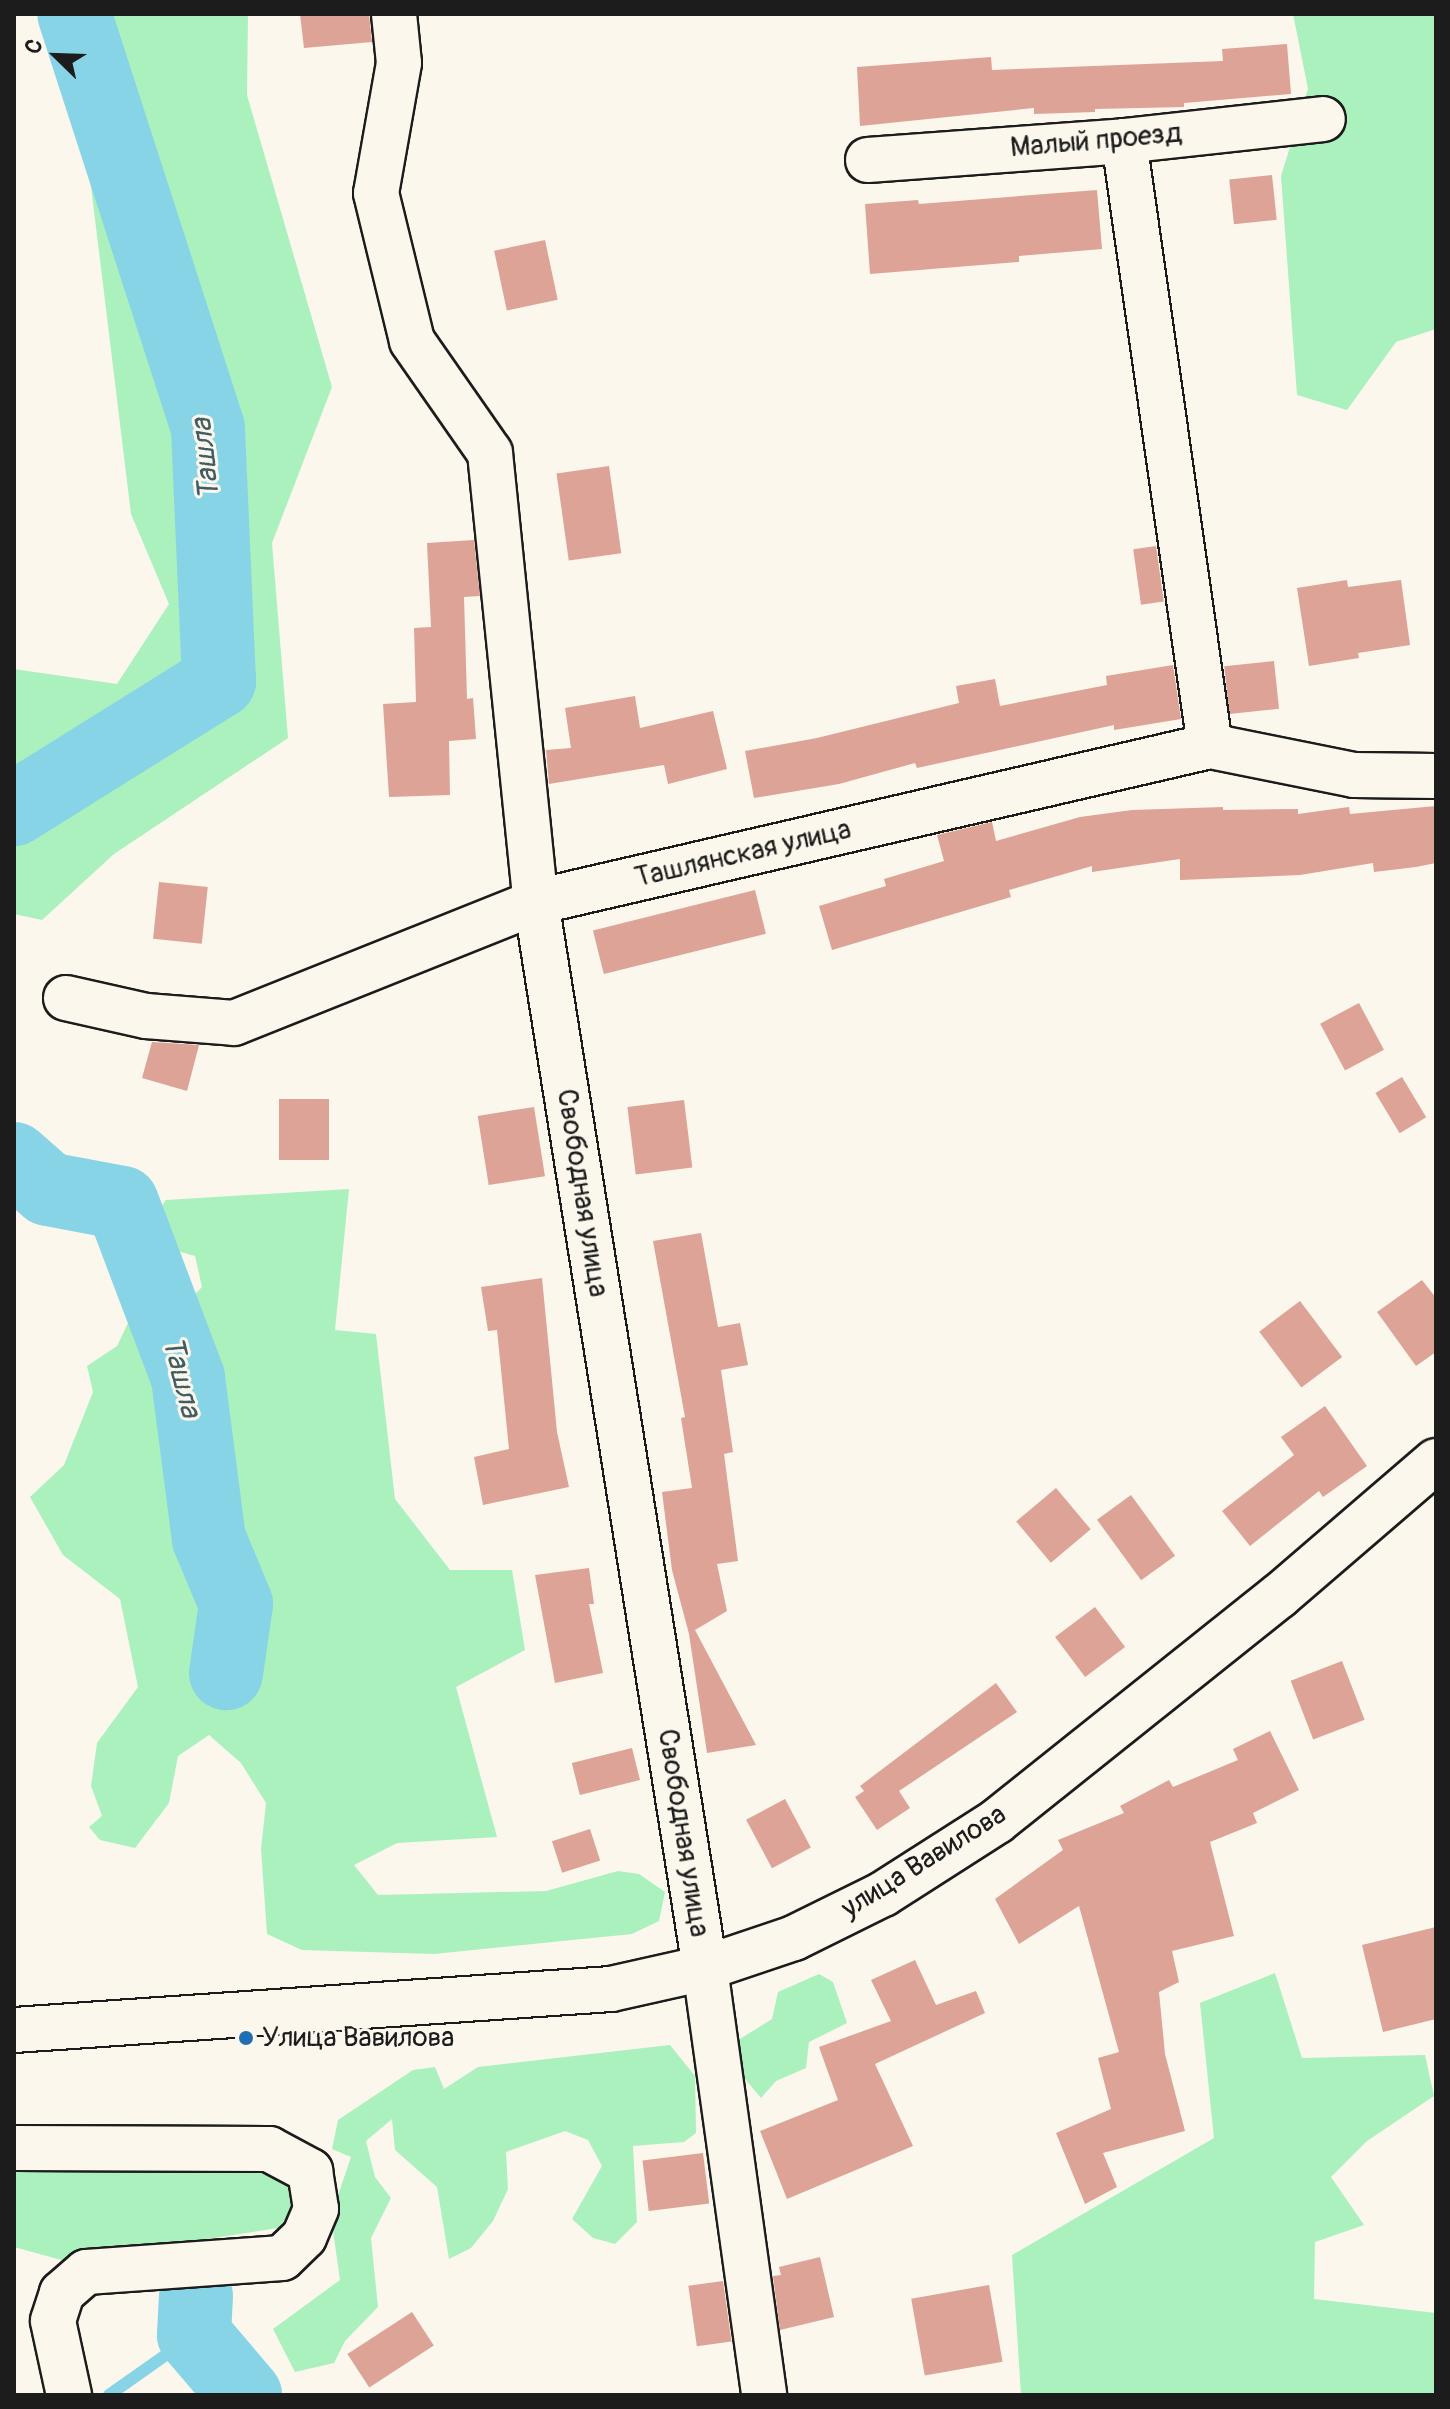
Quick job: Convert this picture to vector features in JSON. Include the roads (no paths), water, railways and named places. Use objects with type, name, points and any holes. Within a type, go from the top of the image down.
[{"type":"street","name":"Свободная улица","points":[[394,14],[399,63],[376,193],[412,341],[490,453],[536,902],[705,1968],[764,2395]]},
{"type":"street","name":"Малый проезд","points":[[868,160],[1124,141],[1323,119]]},
{"type":"street","points":[[1124,141],[1210,746]]},
{"type":"street","name":"Ташлянская улица","points":[[66,998],[146,1016],[234,1023],[536,902],[1210,746],[1354,775],[1436,776]]},
{"type":"street","name":"улица Вавилова","points":[[14,2030],[611,1989],[705,1968],[794,1938],[883,1894],[997,1821],[1279,1596],[1436,1461]]},
{"type":"street","points":[[14,2148],[269,2149],[310,2171],[316,2209],[304,2237],[282,2258],[86,2272],[62,2293],[53,2321],[66,2386]]},
{"type":"waterway","name":"Ташла","points":[[14,809],[219,681],[208,428],[74,14]]},
{"type":"waterway","name":"Ташла","points":[[14,1159],[48,1189],[122,1203],[188,1378],[209,1539],[236,1604],[226,1673]]},
{"type":"waterway","name":"Ташла","points":[[196,2296],[194,2335],[245,2395]]},
{"type":"waterway","points":[[109,2395],[194,2335]]},
{"type":"place","name":"Улица Вавилова","points":[[246,2038]]}]
